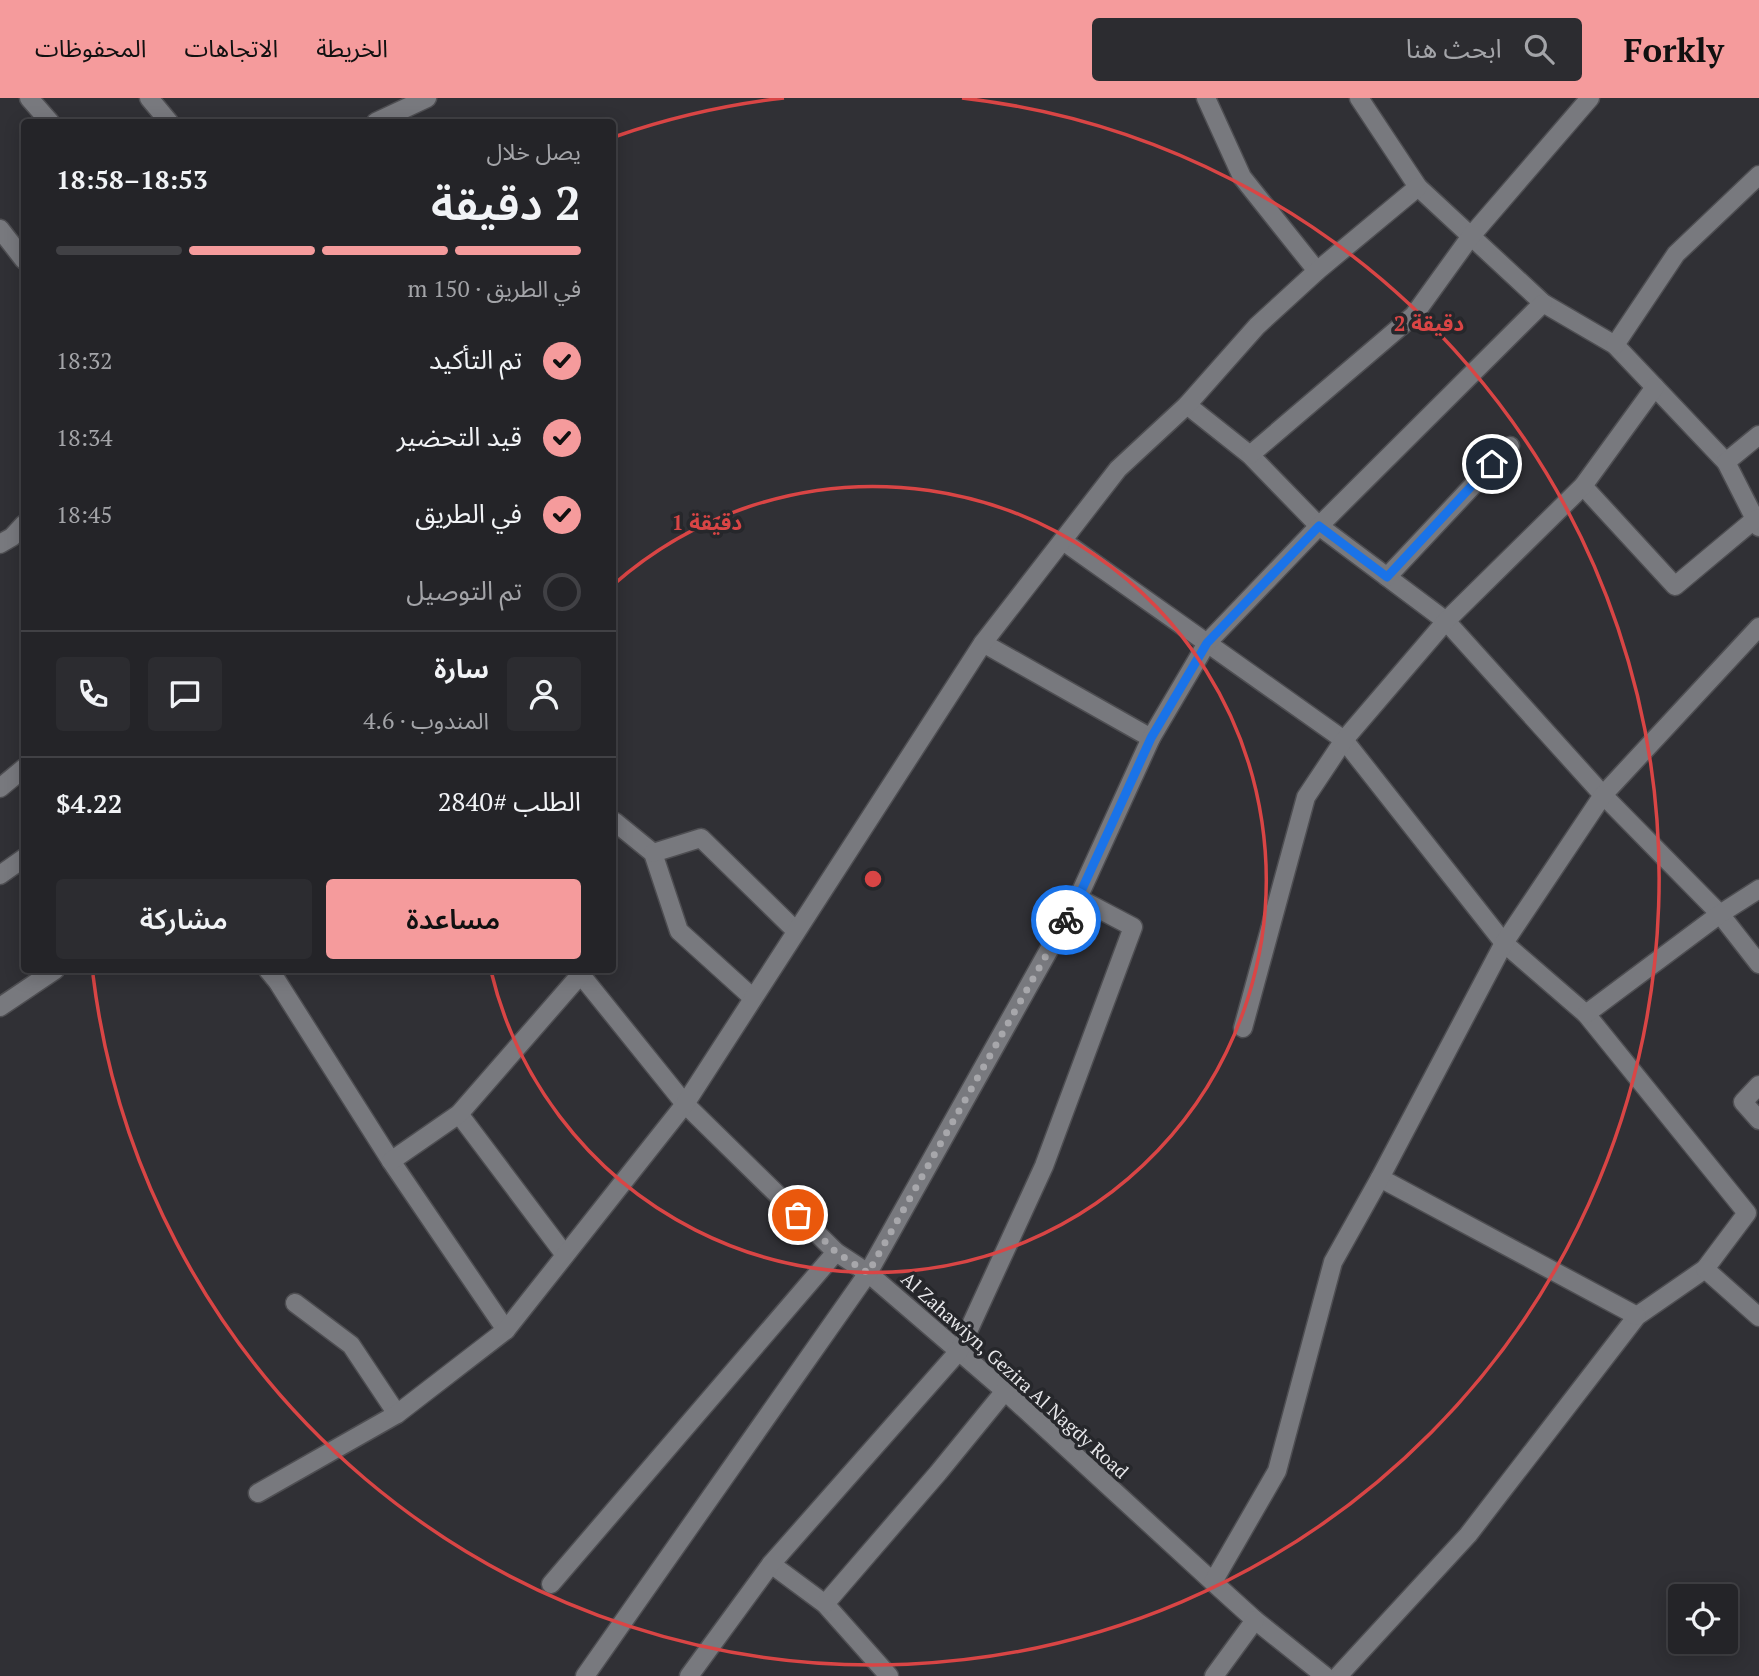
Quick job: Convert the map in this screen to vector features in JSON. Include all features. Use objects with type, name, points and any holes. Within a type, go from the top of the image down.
[{"type":"street","points":[[29,98],[47,119]]},
{"type":"street","points":[[149,98],[166,119]]},
{"type":"street","points":[[382,119],[427,98]]},
{"type":"street","points":[[1206,98],[1242,177],[1317,271]]},
{"type":"street","points":[[1359,98],[1418,187],[1543,303],[1615,345],[1726,462],[1757,522],[1675,586],[1583,486]]},
{"type":"street","points":[[1250,455],[1414,315],[1471,236],[1590,98]]},
{"type":"street","points":[[1615,345],[1676,254],[1759,175]]},
{"type":"street","points":[[258,1493],[397,1414],[506,1330],[685,1104],[983,643],[1118,469],[1187,405],[1257,326],[1317,271],[1418,187]]},
{"type":"street","points":[[0,229],[21,256]]},
{"type":"street","points":[[585,1676],[868,1273],[1078,898],[1151,738],[1207,643],[1319,526],[1543,303]]},
{"type":"street","points":[[1243,1028],[1306,797],[1344,740],[1446,621],[1583,486],[1655,387]]},
{"type":"street","points":[[1187,405],[1250,455],[1319,526],[1446,621],[1603,795],[1720,914],[1759,964]]},
{"type":"street","points":[[1726,462],[1759,435]]},
{"type":"street","points":[[1387,577],[1510,446]]},
{"type":"street","points":[[0,544],[21,527]]},
{"type":"street","points":[[1063,541],[1344,740],[1504,943],[1586,1014],[1747,1213],[1705,1269],[1637,1317],[1468,1535],[1338,1676]]},
{"type":"street","points":[[1213,1582],[1277,1471],[1333,1262],[1504,943],[1603,795],[1759,627]]},
{"type":"street","points":[[983,643],[1151,738]]},
{"type":"street","points":[[0,788],[21,770]]},
{"type":"street","points":[[616,823],[653,853],[679,931],[753,998]]},
{"type":"street","points":[[653,853],[701,838],[796,930]]},
{"type":"street","points":[[0,875],[21,860]]},
{"type":"street","points":[[1586,1014],[1720,914],[1759,889]]},
{"type":"street","points":[[689,1676],[771,1564],[959,1351],[1044,1166],[1133,927],[1078,898]]},
{"type":"street","points":[[0,1007],[51,973]]},
{"type":"street","points":[[270,973],[391,1161],[506,1330]]},
{"type":"street","points":[[391,1161],[459,1114],[578,973]]},
{"type":"street","name":"Al Zahawiyn, Gezira Al Nagdy Road","points":[[580,973],[685,1104],[836,1252],[868,1273],[959,1351],[1255,1620],[1325,1676]]},
{"type":"street","points":[[1759,1085],[1743,1102],[1759,1120]]},
{"type":"street","points":[[459,1114],[565,1255]]},
{"type":"street","points":[[1380,1178],[1637,1317]]},
{"type":"street","points":[[551,1584],[836,1252]]},
{"type":"street","points":[[1705,1269],[1759,1317]]},
{"type":"street","points":[[295,1303],[351,1345],[397,1414]]},
{"type":"street","points":[[825,1604],[1005,1391]]},
{"type":"street","points":[[771,1564],[825,1604],[889,1676]]},
{"type":"street","points":[[1218,1674],[1255,1620]]},
{"type":"way so far","points":[[798,1215],[836,1252],[868,1273],[1066,920]]},
{"type":"route","points":[[1066,920],[1151,738],[1207,643],[1319,526],[1387,577],[1492,464]]}]
